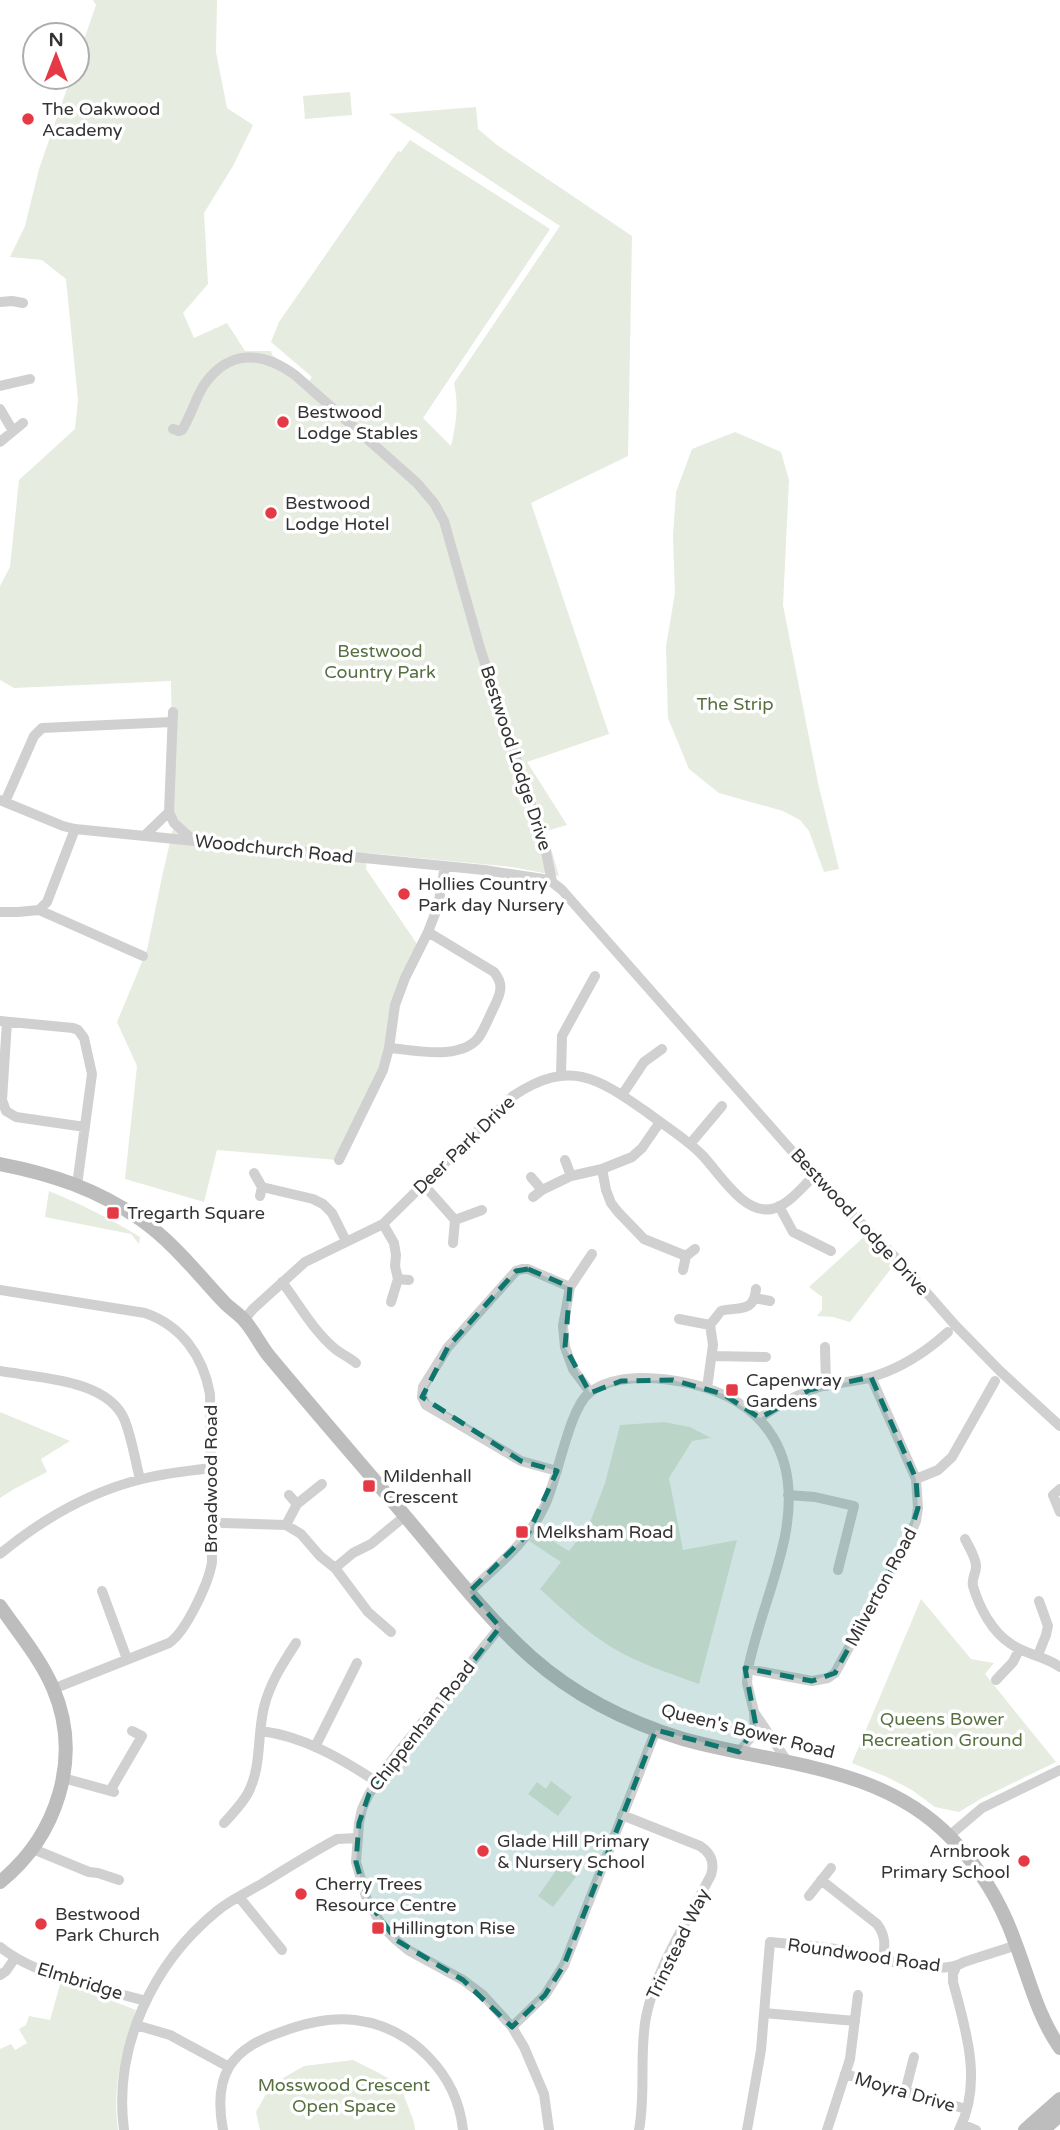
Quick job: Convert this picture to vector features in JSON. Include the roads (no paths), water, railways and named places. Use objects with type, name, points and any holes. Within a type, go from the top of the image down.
[{"type":"street","points":[[0,302],[16,298]]},
{"type":"street","name":"Bestwood Lodge Drive","points":[[173,429],[182,430],[203,386],[219,368],[239,359],[265,359],[285,368],[316,393],[416,483],[434,503],[444,521],[480,648],[545,847],[552,882],[814,1176],[898,1259],[1000,1371],[1060,1426]]},
{"type":"street","points":[[0,386],[23,376]]},
{"type":"street","points":[[0,409],[13,430]]},
{"type":"street","points":[[0,442],[23,423]]},
{"type":"street","points":[[2,801],[39,730],[172,717],[169,812],[184,834],[194,840]]},
{"type":"street","name":"Woodchurch Road","points":[[2,801],[75,829],[519,874],[552,882]]},
{"type":"street","points":[[144,836],[169,812]]},
{"type":"street","points":[[39,910],[47,902],[75,829]]},
{"type":"street","points":[[339,1160],[387,1060],[395,1005],[438,906],[445,866]]},
{"type":"street","points":[[0,912],[39,910],[142,956]]},
{"type":"street","points":[[389,1048],[452,1052],[465,1049],[480,1035],[498,998],[500,979],[494,972],[428,932]]},
{"type":"street","points":[[595,976],[579,994],[562,1036],[561,1075],[583,1076],[603,1083],[622,1095],[690,1144],[747,1204],[765,1209],[779,1206],[791,1199],[814,1176]]},
{"type":"street","points":[[77,1185],[85,1127],[92,1074],[82,1033],[73,1028],[3,1021],[2,1100],[6,1111],[16,1117],[85,1127]]},
{"type":"street","points":[[622,1095],[644,1062],[662,1049]]},
{"type":"street","name":"Deer Park Drive","points":[[244,1321],[253,1309],[305,1262],[383,1224],[513,1096],[545,1079],[561,1075]]},
{"type":"street","points":[[690,1144],[722,1106]]},
{"type":"street","points":[[705,1107],[714,1115]]},
{"type":"street","points":[[533,1196],[571,1176],[602,1169],[632,1157],[642,1148],[660,1122]]},
{"type":"street","points":[[565,1160],[571,1176]]},
{"type":"street","name":"Queen's Bower Road","points":[[0,1164],[49,1174],[77,1185],[122,1208],[159,1233],[244,1321],[265,1351],[500,1627],[531,1657],[577,1692],[622,1716],[656,1730],[739,1752],[834,1772],[876,1786],[919,1810],[949,1836],[984,1878],[997,1899],[1017,1945],[1038,2010],[1060,2048]]},
{"type":"street","points":[[602,1169],[614,1216],[644,1239],[686,1256]]},
{"type":"street","points":[[254,1173],[261,1192],[313,1199],[323,1204],[332,1213],[346,1241]]},
{"type":"street","points":[[531,1177],[542,1190]]},
{"type":"street","points":[[423,1184],[455,1220],[453,1244]]},
{"type":"street","points":[[779,1206],[793,1232],[831,1251]]},
{"type":"street","points":[[455,1220],[482,1210]]},
{"type":"street","points":[[383,1224],[394,1243],[403,1279],[391,1302]]},
{"type":"street","points":[[815,1243],[819,1233]]},
{"type":"street","points":[[683,1270],[686,1256],[695,1250]]},
{"type":"street","points":[[590,1392],[573,1368],[565,1347],[563,1326],[570,1287],[592,1254]]},
{"type":"street","points":[[557,1471],[520,1461],[426,1405],[422,1397],[422,1387],[448,1347],[516,1271],[528,1269],[570,1287]]},
{"type":"street","points":[[282,1282],[311,1324],[336,1350],[350,1351],[356,1363]]},
{"type":"street","name":"Broadwood Road","points":[[0,1290],[145,1313],[172,1326],[194,1349],[208,1380],[211,1409],[212,1562],[209,1575],[187,1623],[169,1643],[53,1689]]},
{"type":"street","points":[[706,1388],[713,1345],[710,1325],[720,1311],[741,1309],[752,1304],[756,1294],[770,1301]]},
{"type":"street","points":[[679,1320],[710,1325]]},
{"type":"street","points":[[760,1418],[793,1397],[826,1385],[871,1377],[899,1366],[919,1356],[948,1332]]},
{"type":"street","points":[[826,1385],[829,1352]]},
{"type":"street","points":[[712,1356],[759,1354]]},
{"type":"street","points":[[0,1371],[86,1387],[104,1396],[125,1421],[140,1479]]},
{"type":"street","name":"Milverton Road","points":[[748,1669],[812,1681],[828,1678],[835,1673],[916,1521],[919,1493],[916,1479],[871,1377]]},
{"type":"street","points":[[469,1592],[511,1555],[528,1534],[545,1504],[576,1412],[590,1392],[604,1385],[636,1379],[673,1380],[706,1388],[737,1401],[760,1418],[776,1441],[785,1468],[788,1494],[783,1546],[748,1669],[747,1683],[754,1712],[755,1732],[739,1752]]},
{"type":"street","points":[[916,1479],[938,1470],[952,1457],[995,1381]]},
{"type":"street","points":[[0,1555],[55,1515],[92,1497],[140,1479],[211,1468]]},
{"type":"street","points":[[286,1525],[298,1503],[322,1483]]},
{"type":"street","points":[[1060,1489],[1053,1495],[1060,1512]]},
{"type":"street","points":[[788,1494],[855,1506],[838,1570]]},
{"type":"street","points":[[289,1495],[298,1503]]},
{"type":"street","points":[[335,1568],[353,1553],[371,1544],[405,1516]]},
{"type":"street","points":[[223,1523],[286,1525],[301,1534],[320,1556],[335,1568],[369,1612],[391,1632]]},
{"type":"street","points":[[965,1539],[976,1564],[972,1578],[974,1587],[987,1617],[1003,1638],[1019,1650],[1038,1655],[1060,1667]]},
{"type":"street","points":[[118,1597],[103,1596],[127,1660]]},
{"type":"street","points":[[1038,1655],[1048,1626],[1039,1601]]},
{"type":"street","points":[[0,1606],[53,1689],[65,1735],[64,1777],[54,1812],[33,1849],[22,1863],[0,1882]]},
{"type":"street","name":"Chippenham Road","points":[[500,1627],[377,1782],[362,1809],[356,1863],[361,1885],[383,1927],[408,1950],[463,1980],[483,1996],[512,2027],[524,2047],[544,2094],[549,2130]]},
{"type":"street","points":[[996,1680],[1013,1662],[1019,1650]]},
{"type":"street","points":[[224,1823],[239,1807],[253,1782],[268,1693],[276,1675],[295,1651]]},
{"type":"street","points":[[315,1747],[357,1662]]},
{"type":"street","points":[[754,1712],[787,1761]]},
{"type":"street","points":[[512,2027],[545,1995],[564,1965],[656,1730]]},
{"type":"street","points":[[64,1777],[112,1792],[142,1736],[132,1731]]},
{"type":"street","points":[[261,1731],[289,1737],[315,1747],[377,1782]]},
{"type":"street","points":[[949,1836],[982,1808],[1060,1770]]},
{"type":"street","name":"Trinstead Way","points":[[622,1815],[700,1846],[709,1854],[713,1865],[711,1875],[650,1998],[643,2034],[643,2102],[639,2130]]},
{"type":"street","points":[[124,2130],[124,2074],[130,2042],[146,2001],[184,1944],[219,1909],[337,1839],[358,1838]]},
{"type":"street","points":[[33,1849],[89,1872],[119,1880]]},
{"type":"street","points":[[809,1896],[831,1868]]},
{"type":"street","points":[[821,1880],[884,1932],[883,1959]]},
{"type":"street","points":[[239,1897],[276,1935],[282,1950]]},
{"type":"street","name":"Roundwood Road","points":[[747,2130],[761,2050],[770,1942],[835,1949],[938,1968],[956,1967],[1017,1945]]},
{"type":"street","name":"Elmbridge","points":[[0,1947],[15,1958],[42,1971],[146,2001]]},
{"type":"street","points":[[0,1975],[15,1958]]},
{"type":"street","points":[[956,1967],[953,1982],[970,2052],[970,2086],[960,2127],[976,2130]]},
{"type":"street","name":"Moyra Drive","points":[[827,2130],[853,2043],[858,1995]]},
{"type":"street","points":[[764,2013],[855,2021]]},
{"type":"street","points":[[223,2130],[219,2102],[221,2089],[229,2067],[250,2046],[264,2038],[302,2025],[339,2020],[373,2024],[408,2040],[422,2050],[445,2077],[456,2098],[463,2130]]},
{"type":"street","points":[[136,2025],[170,2035],[229,2067]]},
{"type":"street","points":[[905,2092],[914,2057]]},
{"type":"street","name":"Moyra Drive","points":[[845,2074],[966,2109]]},
{"type":"street","points":[[1033,2128],[1060,2099]]},
{"type":"street","points":[[1033,2128],[1060,2115]]},
{"type":"place","name":"The Oakwood Academy","points":[[28,119]]},
{"type":"place","name":"Bestwood Lodge Stables","points":[[283,422]]},
{"type":"place","name":"Bestwood Lodge Hotel","points":[[271,513]]},
{"type":"place","name":"Hollies Country Park day Nursery","points":[[404,894]]},
{"type":"place","name":"Tregarth Square","points":[[113,1213]]},
{"type":"place","name":"Capenwray Gardens","points":[[732,1390]]},
{"type":"place","name":"Mildenhall Crescent","points":[[369,1486]]},
{"type":"place","name":"Melksham Road","points":[[522,1532]]},
{"type":"place","name":"Glade Hill Primary & Nursery School","points":[[483,1851]]},
{"type":"place","name":"Arnbrook Primary School","points":[[1024,1861]]},
{"type":"place","name":"Cherry Trees Resource Centre","points":[[301,1894]]},
{"type":"place","name":"Bestwood Park Church","points":[[41,1924]]},
{"type":"place","name":"Hillington Rise","points":[[378,1928]]},
{"type":"park label","name":"Bestwood Country Park","points":[[380,661]]},
{"type":"park label","name":"The Strip","points":[[735,704]]},
{"type":"park label","name":"Queens Bower Recreation Ground","points":[[942,1729]]},
{"type":"park label","name":"Mosswood Crescent Open Space","points":[[344,2095]]}]
